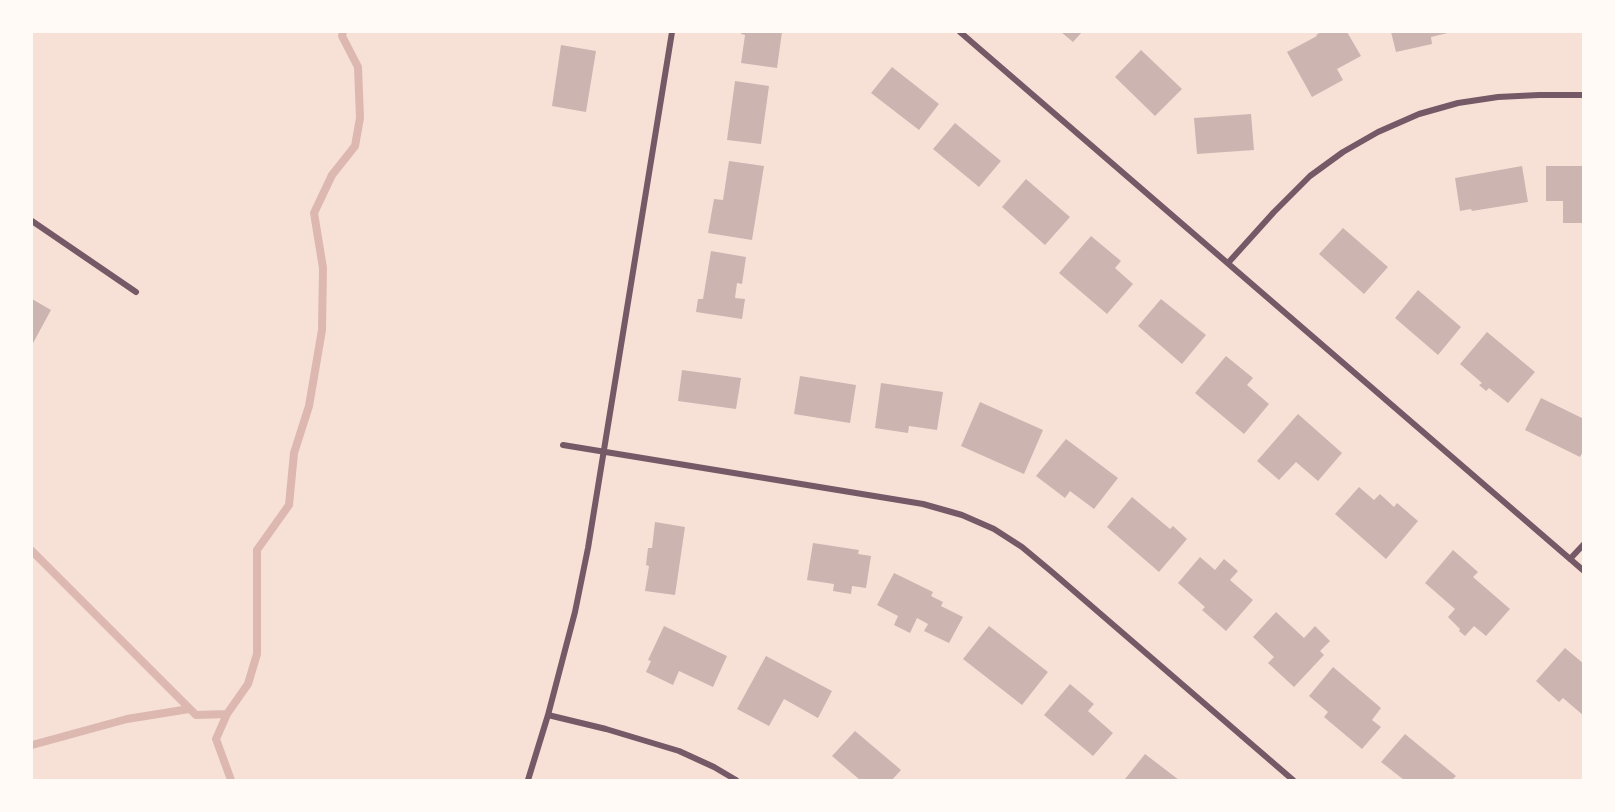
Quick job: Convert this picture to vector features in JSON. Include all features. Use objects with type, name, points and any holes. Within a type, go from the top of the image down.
[{"type":"street","points":[[528,780],[548,715],[588,548],[672,32]]},
{"type":"street","points":[[960,32],[1584,571]]},
{"type":"street","points":[[1228,263],[1310,176],[1343,152],[1378,132],[1419,114],[1458,103],[1539,95],[1584,95]]},
{"type":"street","points":[[32,221],[136,292]]},
{"type":"street","points":[[563,445],[923,504],[963,515],[993,529],[1022,547],[1293,780]]},
{"type":"street","points":[[1570,560],[1584,544]]},
{"type":"street","points":[[548,715],[680,751],[736,780]]},
{"type":"building","points":[[742,32],[782,32],[777,68],[741,63],[745,35],[741,34]]},
{"type":"building","points":[[1061,32],[1082,32],[1073,42]]},
{"type":"building","points":[[1321,32],[1347,32],[1361,56],[1337,69],[1343,80],[1312,97],[1287,52]]},
{"type":"building","points":[[1391,32],[1452,32],[1431,37],[1432,44],[1396,52]]},
{"type":"building","points":[[561,45],[596,51],[586,112],[552,106]]},
{"type":"building","points":[[1141,50],[1182,89],[1155,116],[1115,77]]},
{"type":"building","points":[[892,67],[939,104],[919,130],[871,93]]},
{"type":"building","points":[[735,81],[769,86],[761,144],[727,140]]},
{"type":"building","points":[[1251,114],[1254,150],[1197,154],[1194,118]]},
{"type":"building","points":[[955,123],[1001,161],[979,187],[933,149]]},
{"type":"building","points":[[729,161],[764,166],[752,240],[708,233],[714,199],[723,200]]},
{"type":"building","points":[[1522,166],[1528,202],[1460,211],[1455,178]]},
{"type":"building","points":[[1546,166],[1584,166],[1584,223],[1563,223],[1563,201],[1546,201]]},
{"type":"building","points":[[1026,179],[1070,217],[1045,245],[1002,207]]},
{"type":"building","points":[[1343,228],[1388,267],[1364,294],[1319,254]]},
{"type":"building","points":[[1091,236],[1121,261],[1115,268],[1133,284],[1107,314],[1059,273]]},
{"type":"building","points":[[711,251],[746,257],[742,284],[737,283],[735,298],[745,299],[742,319],[696,312],[698,299],[703,299]]},
{"type":"building","points":[[1418,290],[1461,327],[1438,355],[1395,318]]},
{"type":"building","points":[[32,299],[51,310],[32,345]]},
{"type":"building","points":[[1161,299],[1206,335],[1182,364],[1138,326]]},
{"type":"building","points":[[1487,332],[1535,372],[1508,403],[1489,388],[1486,391],[1479,385],[1482,383],[1460,364]]},
{"type":"building","points":[[1226,356],[1253,378],[1247,385],[1269,404],[1244,434],[1195,393]]},
{"type":"building","points":[[682,370],[741,378],[736,409],[678,401]]},
{"type":"building","points":[[800,376],[856,385],[850,423],[794,414]]},
{"type":"building","points":[[881,383],[943,392],[937,430],[909,426],[908,433],[875,428]]},
{"type":"building","points":[[1541,398],[1584,419],[1584,450],[1580,457],[1525,430]]},
{"type":"building","points":[[980,402],[1043,430],[1024,474],[961,446]]},
{"type":"building","points":[[1298,414],[1342,453],[1318,481],[1296,462],[1279,480],[1257,461]]},
{"type":"building","points":[[1066,439],[1118,478],[1094,509],[1070,491],[1065,498],[1036,476]]},
{"type":"building","points":[[1359,487],[1374,500],[1380,494],[1394,507],[1397,503],[1418,521],[1386,559],[1335,514]]},
{"type":"building","points":[[1132,497],[1170,529],[1173,526],[1187,539],[1159,572],[1107,527]]},
{"type":"building","points":[[655,522],[685,527],[675,595],[645,591],[649,566],[646,565],[648,548],[652,548]]},
{"type":"building","points":[[813,543],[859,550],[858,554],[871,556],[866,588],[852,586],[851,594],[833,591],[834,584],[807,580]]},
{"type":"building","points":[[1453,550],[1478,572],[1473,577],[1510,609],[1486,636],[1474,626],[1465,636],[1459,631],[1460,629],[1448,617],[1455,609],[1425,583]]},
{"type":"building","points":[[1200,557],[1215,570],[1224,559],[1238,571],[1230,580],[1253,600],[1226,631],[1202,610],[1205,607],[1178,583]]},
{"type":"building","points":[[894,573],[933,592],[931,596],[943,602],[941,606],[963,617],[949,643],[924,631],[928,624],[917,618],[910,633],[894,625],[898,616],[877,605]]},
{"type":"building","points":[[1276,612],[1304,638],[1315,626],[1330,641],[1320,651],[1324,655],[1294,687],[1268,663],[1274,657],[1253,637]]},
{"type":"building","points":[[664,626],[727,656],[713,687],[679,671],[673,685],[646,672],[651,661],[648,660]]},
{"type":"building","points":[[989,626],[1048,672],[1022,705],[963,659]]},
{"type":"building","points":[[1565,648],[1584,664],[1584,716],[1563,698],[1559,702],[1536,681]]},
{"type":"building","points":[[766,656],[832,691],[818,718],[784,699],[769,726],[737,709]]},
{"type":"building","points":[[1333,667],[1381,708],[1372,720],[1381,727],[1362,749],[1324,717],[1328,712],[1309,696]]},
{"type":"building","points":[[1070,684],[1094,704],[1088,711],[1113,733],[1093,756],[1044,715]]},
{"type":"building","points":[[855,731],[901,770],[892,780],[860,780],[832,756]]},
{"type":"building","points":[[1405,734],[1456,776],[1452,780],[1404,780],[1381,762]]},
{"type":"building","points":[[1145,754],[1179,780],[1125,779]]},
{"type":"waterway","points":[[231,780],[216,739],[227,714],[248,684],[257,654],[257,550],[289,505],[294,453],[309,406],[322,330],[323,268],[314,213],[332,175],[355,146],[360,118],[358,67],[342,36],[343,32]]},
{"type":"waterway","points":[[32,551],[196,715],[227,714]]},
{"type":"waterway","points":[[32,745],[127,719],[189,709]]}]
